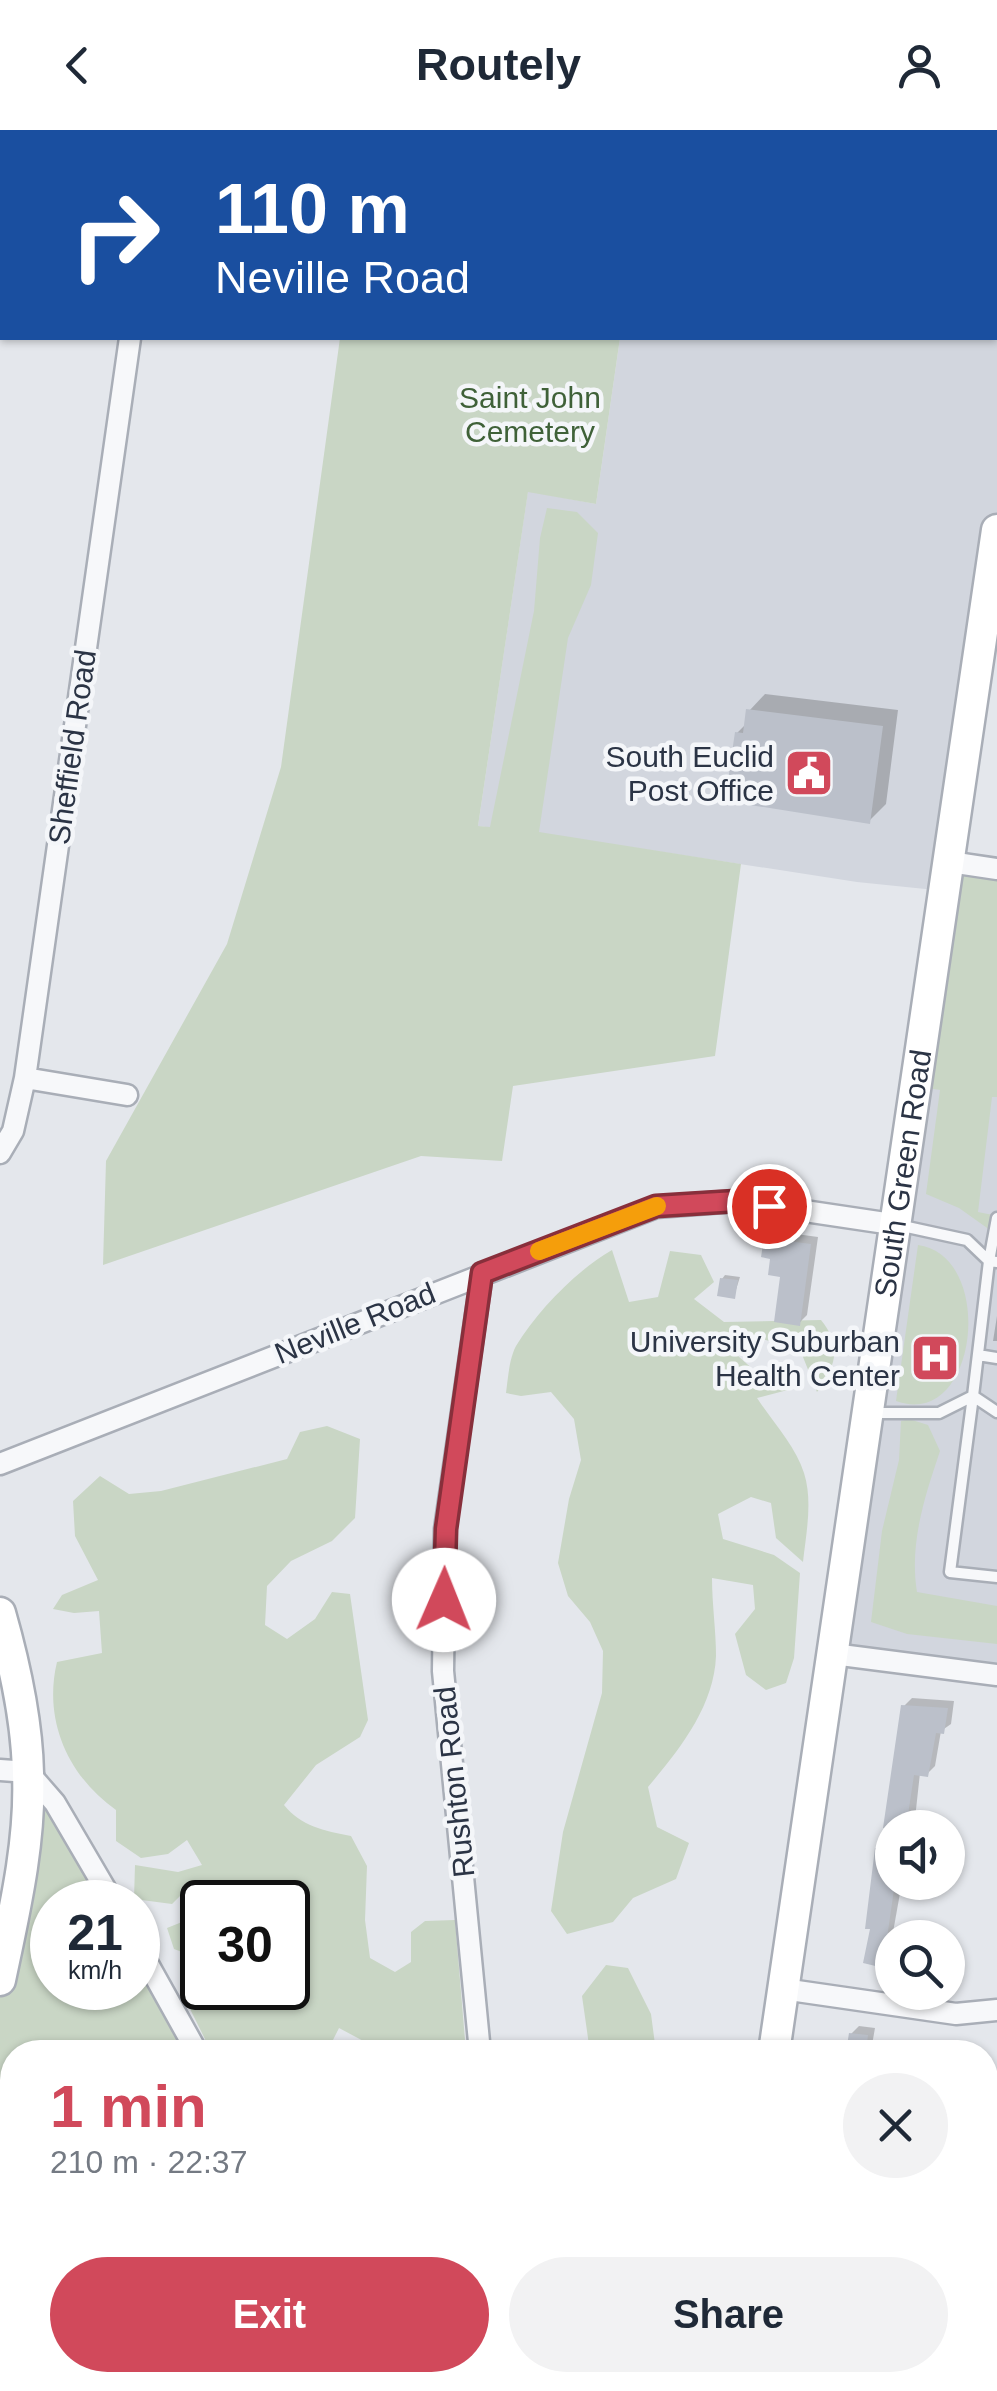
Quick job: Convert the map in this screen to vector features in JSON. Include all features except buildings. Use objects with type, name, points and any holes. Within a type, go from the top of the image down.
[{"type":"main road","name":"South Green Road","points":[[776,2040],[892,1224],[950,862],[997,530]]},
{"type":"main road","points":[[0,1613],[11,1651],[14,1771],[24,1845],[0,1980]]},
{"type":"street","name":"Sheffield Road","points":[[0,1153],[13,1131],[25,1078],[130,340]]},
{"type":"street","points":[[950,862],[997,869]]},
{"type":"street","points":[[25,1078],[127,1095]]},
{"type":"street","name":"Neville Road","points":[[0,1464],[656,1206],[736,1201],[892,1224]]},
{"type":"street","name":"Rushton Road","points":[[479,2040],[442,1670],[446,1529],[482,1273]]},
{"type":"street","points":[[832,1654],[997,1675]]},
{"type":"street","points":[[14,1771],[56,1803],[100,1880]]},
{"type":"street","points":[[160,1985],[191,2040]]},
{"type":"street","points":[[783,1989],[956,2014],[997,2010]]},
{"type":"lane","points":[[997,1218],[991,1291],[978,1355],[950,1572],[997,1578]]},
{"type":"lane","points":[[892,1224],[967,1240],[993,1261]]},
{"type":"lane","points":[[978,1355],[997,1358]]},
{"type":"lane","points":[[866,1413],[939,1414],[973,1396]]},
{"type":"lane","points":[[973,1396],[997,1412]]},
{"type":"shaded area","points":[[620,340],[997,340],[997,524],[945,891],[857,882],[478,826],[528,491],[596,504]]},
{"type":"shaded area","name":"University Suburban Health Center","points":[[914,1086],[997,1097],[997,1675],[833,1654]]},
{"type":"green space","name":"Saint John Cemetery","points":[[340,340],[620,340],[596,504],[528,492],[478,826],[490,827],[534,611],[540,538],[547,508],[577,512],[598,533],[591,585],[568,638],[539,832],[741,864],[715,1056],[513,1086],[502,1161],[421,1156],[103,1265],[106,1161],[227,944],[281,767]]},
{"type":"green space","points":[[950,862],[997,869],[997,1097],[992,1097],[978,1212],[993,1215],[990,1230],[959,1208],[926,1194],[940,1090],[914,1086]]},
{"type":"green space","points":[[918,1245],[943,1256],[959,1278],[967,1307],[967,1338],[960,1368],[945,1391],[924,1403],[896,1401]]},
{"type":"green space","points":[[612,1250],[629,1302],[658,1297],[670,1251],[701,1255],[714,1282],[694,1299],[724,1322],[821,1320],[832,1339],[834,1357],[817,1392],[801,1352],[763,1339],[737,1355],[756,1372],[793,1370],[799,1387],[757,1398],[790,1444],[804,1473],[808,1506],[803,1562],[776,1538],[771,1503],[751,1497],[718,1514],[723,1539],[774,1555],[800,1573],[794,1658],[786,1683],[766,1690],[746,1675],[735,1634],[755,1609],[753,1585],[712,1578],[716,1656],[709,1693],[683,1743],[648,1787],[657,1827],[689,1843],[676,1879],[633,1898],[613,1922],[567,1934],[551,1911],[563,1832],[602,1693],[603,1651],[590,1622],[568,1596],[558,1563],[569,1499],[581,1460],[574,1419],[551,1392],[521,1396],[506,1393],[512,1357],[525,1332],[572,1280]]},
{"type":"green space","points":[[909,1419],[928,1425],[940,1451],[917,1538],[917,1592],[997,1606],[997,1644],[907,1634],[871,1622],[882,1531],[899,1460],[901,1421]]},
{"type":"green space","points":[[327,1426],[360,1439],[355,1518],[332,1541],[291,1561],[267,1586],[265,1625],[287,1639],[315,1619],[332,1592],[350,1594],[368,1720],[360,1737],[316,1765],[284,1805],[306,1823],[351,1836],[367,1866],[365,1920],[370,1958],[395,1972],[411,1962],[411,1932],[425,1921],[455,1920],[465,2040],[362,2040],[339,2028],[333,2040],[205,2040],[190,2010],[310,2010],[310,1880],[180,1880],[180,1896],[172,1904],[160,1902],[160,1880],[135,1880],[135,1865],[178,1872],[202,1865],[187,1840],[168,1854],[141,1858],[116,1841],[116,1810],[85,1781],[63,1745],[54,1705],[57,1662],[102,1653],[99,1611],[74,1613],[53,1609],[62,1595],[98,1580],[75,1536],[73,1501],[100,1476],[129,1494],[161,1491],[287,1459],[300,1432]]},
{"type":"green space","points":[[28,1772],[99,1880],[30,1880],[30,2010],[160,2010],[160,1986],[190,2040],[0,2040],[0,1980]]},
{"type":"green space","points":[[180,1923],[180,1951],[174,1949],[167,1928]]},
{"type":"green space","points":[[606,1965],[628,1968],[651,2014],[654,2040],[588,2040],[582,1996]]},
{"type":"slow traffic","points":[[539,1251],[657,1206]]},
{"type":"place","name":"South Euclid Post Office","points":[[809,773]]},
{"type":"place","name":"University Suburban Health Center","points":[[935,1358]]},
{"type":"route","points":[[444,1600],[446,1529],[482,1273],[656,1206],[736,1201],[769,1206]]}]
